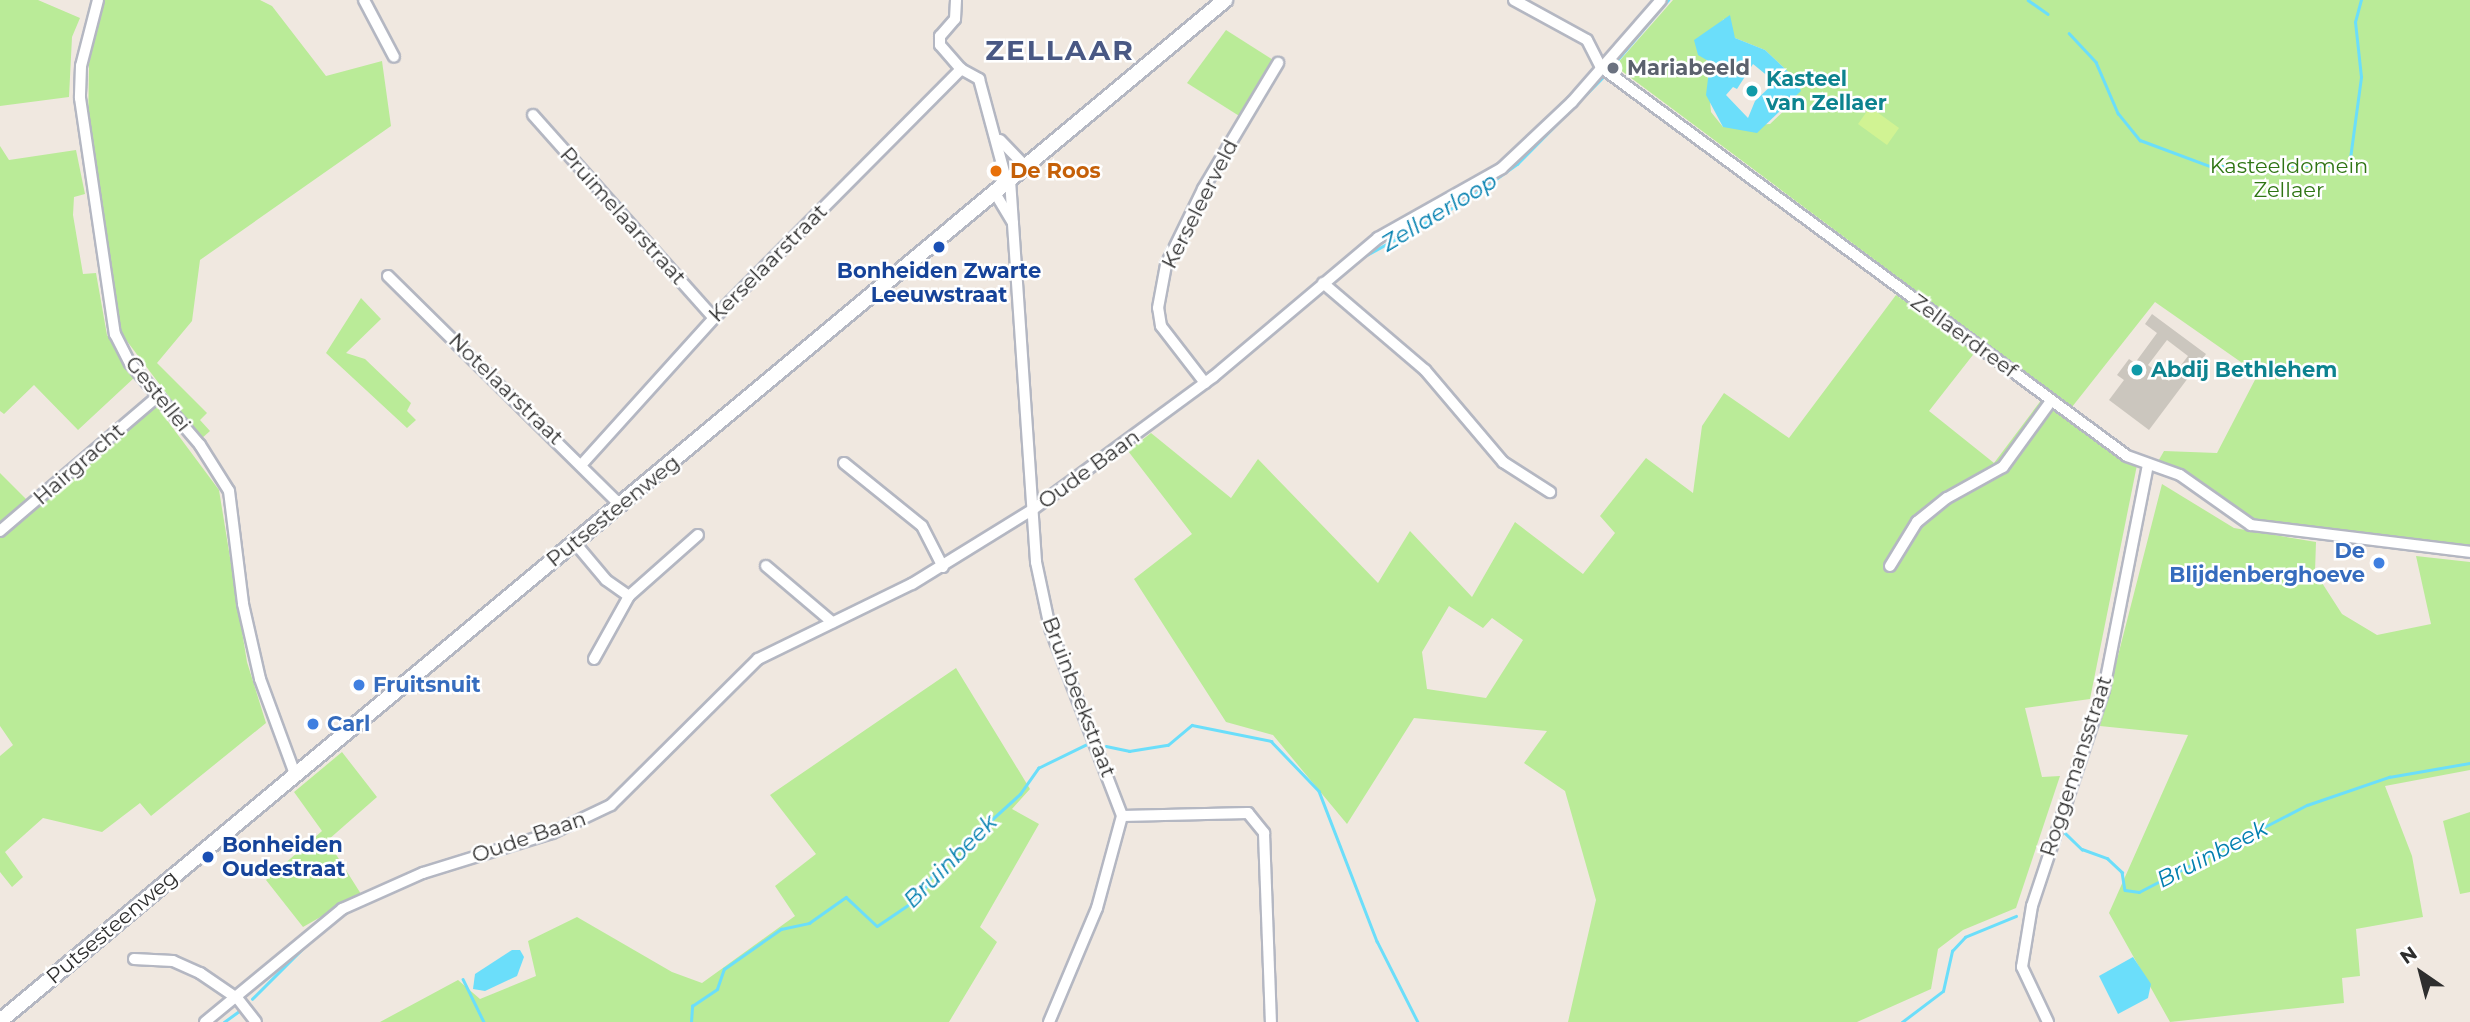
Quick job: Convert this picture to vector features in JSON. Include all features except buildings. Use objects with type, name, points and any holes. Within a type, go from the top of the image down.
[{"type":"main road","name":"Putsesteenweg","points":[[0,1021],[1225,0]]},
{"type":"street","name":"Gestellei","points":[[98,0],[81,66],[82,129],[115,334],[157,397],[209,456],[229,491],[243,604],[260,679],[295,774]]},
{"type":"street","points":[[364,0],[394,57]]},
{"type":"street","name":"Bruinbeekstraat","points":[[956,0],[955,19],[940,36],[940,45],[961,69],[978,79],[1009,181],[1018,234],[1016,314],[1036,562],[1050,628],[1122,816]]},
{"type":"street","name":"Zellaerdreef","points":[[1514,0],[1587,40],[1601,67],[2127,456],[2180,475],[2250,526],[2470,552]]},
{"type":"street","name":"Oude Baan","points":[[205,1022],[238,999],[313,928],[342,909],[424,873],[552,833],[611,805],[758,659],[943,567],[1032,510],[1205,383],[1378,237],[1502,168],[1601,67],[1661,0]]},
{"type":"street","name":"Kerseleerveld","points":[[1205,383],[1161,326],[1158,308],[1166,265],[1209,179],[1278,63]]},
{"type":"street","name":"Kerselaarstraat","points":[[583,463],[714,318],[961,69]]},
{"type":"street","name":"Pruimelaarstraat","points":[[533,115],[714,318]]},
{"type":"street","points":[[996,135],[1026,167]]},
{"type":"street","points":[[995,193],[1018,234]]},
{"type":"street","name":"Notelaarstraat","points":[[388,276],[583,463],[621,506]]},
{"type":"street","points":[[1323,283],[1425,370],[1503,462],[1550,492]]},
{"type":"street","name":"Hairgracht","points":[[0,531],[157,397]]},
{"type":"street","points":[[1890,566],[1917,522],[2003,467],[2051,401]]},
{"type":"street","points":[[844,463],[922,526],[943,567]]},
{"type":"street","name":"Roggemansstraat","points":[[2048,1022],[2022,967],[2032,906],[2104,689],[2148,464]]},
{"type":"street","points":[[594,659],[629,596],[698,535]]},
{"type":"street","points":[[575,543],[606,580],[629,596]]},
{"type":"street","points":[[766,566],[832,622]]},
{"type":"street","points":[[1049,1022],[1097,908],[1122,816],[1248,813],[1264,833],[1271,1022]]},
{"type":"street","points":[[134,959],[173,961],[238,999],[256,1022]]},
{"type":"green space","points":[[0,0],[38,0],[80,18],[72,37],[69,97],[0,106]]},
{"type":"green space","points":[[102,0],[260,0],[272,6],[326,76],[382,61],[391,126],[200,260],[192,321],[157,363],[207,413],[200,420],[210,431],[201,439],[120,332],[88,130],[89,64]]},
{"type":"green space","name":"Kasteeldomein Zellaer","points":[[1673,0],[2470,0],[2470,548],[2250,520],[2156,465],[2164,451],[2217,453],[2258,374],[2155,302],[2072,407],[1615,66]],"holes":[[[1724,19],[1735,38],[1765,50],[1797,80],[1791,104],[1770,124],[1723,127],[1711,112],[1706,57],[1713,29]]]},
{"type":"green space","points":[[1226,30],[1278,63],[1244,119],[1187,83]]},
{"type":"green space","points":[[1870,107],[1899,128],[1887,145],[1858,124]]},
{"type":"green space","points":[[0,146],[9,160],[76,150],[85,194],[74,197],[73,215],[83,274],[96,273],[107,335],[135,377],[78,430],[34,385],[4,414],[0,411]]},
{"type":"green space","points":[[1896,295],[1976,351],[1929,411],[1994,463],[2042,399],[2137,465],[2090,699],[2025,708],[2042,777],[2060,776],[2016,908],[1963,930],[1938,949],[1931,989],[1857,1022],[1568,1022],[1596,900],[1565,791],[1524,763],[1547,731],[1414,718],[1347,824],[1273,735],[1226,722],[1134,579],[1192,534],[1128,451],[1151,433],[1231,498],[1258,459],[1378,583],[1410,531],[1472,597],[1515,522],[1583,574],[1615,533],[1600,516],[1646,458],[1693,493],[1702,426],[1724,393],[1789,438]],"holes":[[[1449,606],[1483,628],[1492,618],[1523,640],[1486,698],[1427,689],[1422,652]]]},
{"type":"green space","points":[[361,298],[381,319],[346,353],[365,359],[411,403],[407,411],[416,420],[407,428],[326,353]]},
{"type":"green space","points":[[155,404],[219,490],[247,662],[266,723],[151,816],[140,803],[102,832],[43,818],[5,852],[23,877],[12,887],[0,872],[0,756],[13,745],[0,726],[0,533]]},
{"type":"green space","points":[[0,473],[27,500],[0,527]]},
{"type":"green space","points":[[2162,484],[2234,528],[2316,542],[2315,572],[2342,614],[2377,635],[2431,624],[2416,556],[2470,562],[2470,770],[2385,786],[2412,856],[2423,917],[2356,929],[2360,976],[2342,978],[2344,1003],[2170,1022],[2109,913],[2188,735],[2100,726]]},
{"type":"green space","points":[[956,668],[1030,789],[1012,809],[1039,824],[980,927],[997,942],[949,1022],[380,1022],[458,980],[480,999],[536,976],[528,941],[577,917],[672,972],[702,983],[795,916],[775,886],[816,854],[770,795]]},
{"type":"green space","points":[[342,752],[377,797],[328,840],[325,837],[361,894],[303,927],[266,880],[322,831],[294,792]]},
{"type":"green space","points":[[2470,812],[2470,892],[2460,894],[2443,821]]},
{"type":"water","points":[[1730,15],[1735,38],[1765,50],[1797,80],[1801,91],[1757,133],[1723,127],[1706,95],[1710,62],[1698,55],[1694,40]],"holes":[[[1753,64],[1775,82],[1755,101],[1748,118],[1726,95],[1733,87],[1737,89]]]},
{"type":"water","points":[[512,950],[520,950],[524,957],[517,976],[485,991],[473,989],[475,974]]},
{"type":"water","points":[[2133,957],[2151,984],[2148,998],[2118,1014],[2099,976]]},
{"type":"waterway","name":"Zellaerloop","points":[[1611,67],[1668,0]]},
{"type":"waterway","points":[[2028,0],[2048,14]]},
{"type":"waterway","points":[[2069,33],[2096,62],[2118,113],[2140,140],[2210,166],[2349,166],[2361,77],[2355,22],[2361,0]]},
{"type":"waterway","name":"Zellaerloop","points":[[1363,257],[1465,201],[1517,164],[1602,78]]},
{"type":"waterway","name":"Bruinbeek","points":[[1106,746],[1129,751],[1168,745],[1192,725],[1271,741],[1319,791],[1377,941],[1418,1022]]},
{"type":"waterway","name":"Bruinbeek","points":[[691,1022],[692,1006],[717,989],[724,969],[781,929],[809,923],[846,897],[877,926],[920,897],[934,872],[1020,794],[1038,768],[1087,744]]},
{"type":"waterway","name":"Bruinbeek","points":[[2036,908],[2062,830],[2082,849],[2107,858],[2122,872],[2125,890],[2139,892],[2307,805],[2389,777],[2470,763]]},
{"type":"waterway","name":"Bruinbeek","points":[[1902,1022],[1943,991],[1952,951],[1965,937],[2016,916]]},
{"type":"waterway","name":"Bruinbeek","points":[[252,999],[306,945]]},
{"type":"waterway","name":"Bruinbeek","points":[[463,979],[484,1022]]},
{"type":"waterway","name":"Bruinbeek","points":[[224,1022],[239,1011]]},
{"type":"place","name":"Mariabeeld","points":[[1613,68]]},
{"type":"place","name":"Kasteel van Zellaer","points":[[1752,91]]},
{"type":"place","name":"De Roos","points":[[996,171]]},
{"type":"place","name":"Bonheiden Zwarte Leeuwstraat","points":[[939,247]]},
{"type":"place","name":"Abdij Bethlehem","points":[[2137,370]]},
{"type":"place","name":"De Blijdenberghoeve","points":[[2379,563]]},
{"type":"place","name":"Fruitsnuit","points":[[359,685]]},
{"type":"place","name":"Carl","points":[[313,724]]},
{"type":"place","name":"Bonheiden Oudestraat","points":[[208,857]]},
{"type":"district","name":"ZELLAAR","points":[[1060,50]]}]
